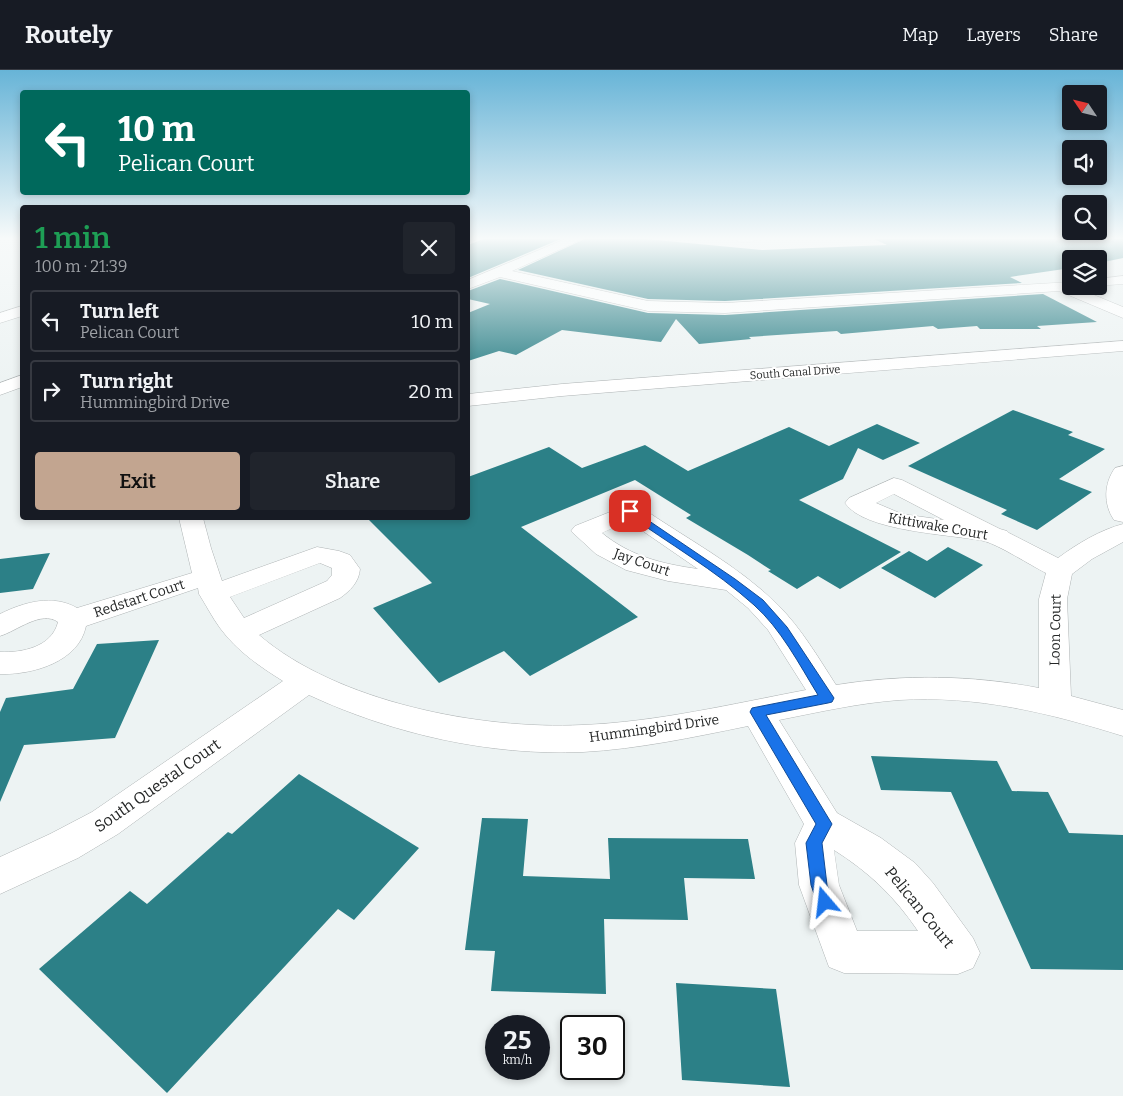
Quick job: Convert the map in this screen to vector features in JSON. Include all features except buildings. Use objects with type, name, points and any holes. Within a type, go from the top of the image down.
[{"type":"street","points":[[559,286],[648,306],[683,308],[725,308],[1062,286]]},
{"type":"street","points":[[1107,293],[1123,300]]},
{"type":"street","points":[[1084,295],[1123,313]]},
{"type":"street","points":[[0,318],[20,312]]},
{"type":"street","name":"South Canal Drive","points":[[470,400],[572,389],[1123,346]]},
{"type":"street","points":[[0,373],[20,366]]},
{"type":"street","points":[[0,389],[20,382]]},
{"type":"street","points":[[1123,474],[1118,478],[1123,515]]},
{"type":"street","name":"Hummingbird Drive","points":[[190,520],[198,554],[209,586],[239,632],[270,658],[344,699],[433,726],[533,738],[589,738],[645,732],[828,698],[916,688],[957,689],[1008,695],[1055,703],[1123,723]]},
{"type":"street","points":[[1061,570],[1090,550],[1123,532]]},
{"type":"street","name":"Kittiwake Court","points":[[998,536],[1061,570]]},
{"type":"street","name":"Redstart Court","points":[[73,620],[150,594],[209,586],[317,555],[329,555],[338,558],[345,564],[346,572],[342,583],[330,592],[239,632]]},
{"type":"street","name":"Loon Court","points":[[1055,703],[1053,599],[1056,582],[1061,570]]},
{"type":"street","points":[[731,582],[759,603],[783,630],[828,698]]},
{"type":"street","points":[[0,626],[15,618],[45,610],[58,610],[68,614],[73,620],[73,628],[69,636],[49,652],[20,663],[0,663]]},
{"type":"street","name":"South Questal Court","points":[[0,876],[64,846],[105,823],[307,680]]},
{"type":"street","points":[[757,712],[824,824]]},
{"type":"route","points":[[630,511],[759,603],[783,630],[828,698],[757,712],[824,824],[814,843],[819,885],[825,902]]}]
